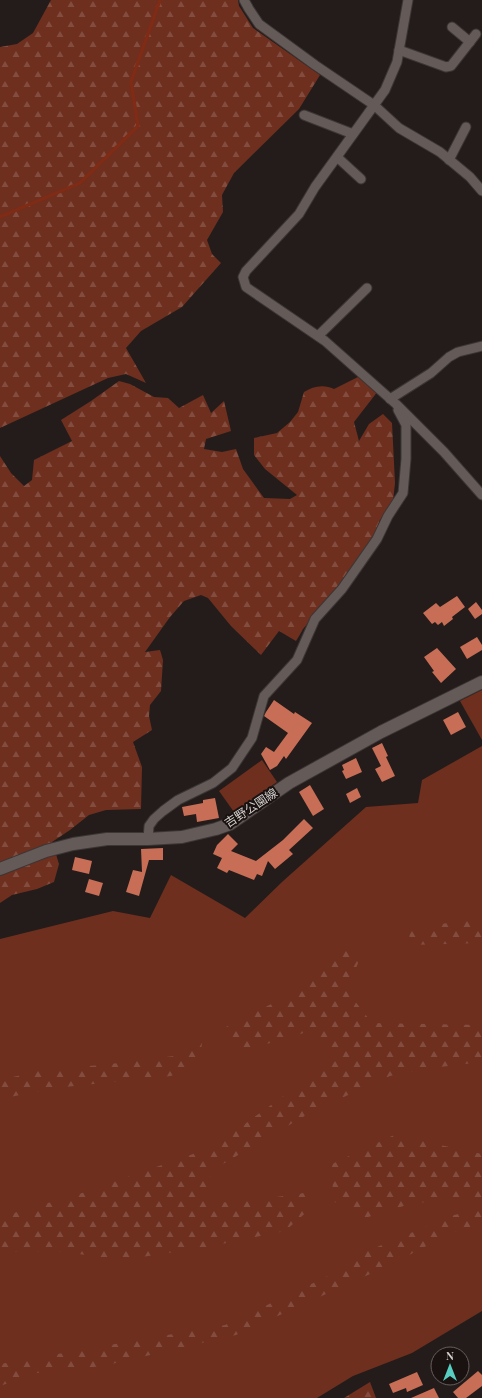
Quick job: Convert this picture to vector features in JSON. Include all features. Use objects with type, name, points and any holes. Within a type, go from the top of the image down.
[{"type":"main road","name":"吉野公園線","points":[[0,869],[46,851],[73,844],[107,839],[182,837],[201,834],[230,824],[289,783],[381,732],[482,682]]},
{"type":"street","points":[[244,0],[259,24],[315,65],[374,105],[399,128],[440,152],[470,177],[482,191]]},
{"type":"street","points":[[408,0],[397,62],[385,90],[315,187],[299,214],[246,271],[243,277],[246,287],[318,336],[393,401],[444,452],[482,495]]},
{"type":"street","points":[[452,27],[470,42]]},
{"type":"street","points":[[399,50],[446,67],[451,66],[476,34]]},
{"type":"street","points":[[304,115],[353,134]]},
{"type":"street","points":[[449,160],[466,127]]},
{"type":"street","points":[[337,156],[360,179]]},
{"type":"street","points":[[318,336],[367,288]]},
{"type":"street","points":[[393,401],[431,373],[449,357],[458,352],[482,346]]},
{"type":"street","points":[[148,839],[149,826],[163,811],[178,800],[213,783],[232,768],[252,738],[264,696],[297,660],[315,619],[342,589],[377,539],[388,516],[404,493],[406,425],[393,401]]},
{"type":"green space","points":[[51,0],[238,0],[239,6],[253,28],[320,75],[299,109],[234,173],[222,195],[223,212],[207,240],[212,254],[221,263],[182,307],[141,331],[126,348],[146,383],[126,374],[108,378],[0,428],[0,47],[17,44],[33,33]]},
{"type":"green space","points":[[360,376],[378,391],[354,422],[359,441],[369,424],[383,414],[392,423],[395,483],[393,501],[380,520],[368,550],[303,629],[296,641],[279,631],[261,655],[231,626],[208,598],[201,595],[184,601],[170,617],[145,652],[160,650],[163,660],[161,691],[150,705],[149,716],[152,730],[133,742],[142,767],[141,809],[106,810],[89,815],[52,842],[59,864],[54,882],[37,889],[12,895],[0,903],[0,456],[11,473],[24,486],[32,480],[34,460],[72,441],[61,420],[119,381],[130,384],[154,397],[168,398],[179,408],[203,395],[211,413],[224,401],[231,431],[206,439],[204,449],[222,452],[236,449],[243,469],[264,498],[290,499],[297,495],[265,469],[254,455],[254,438],[277,433],[290,422],[298,412],[304,392],[307,390],[322,386],[334,389]]},
{"type":"green space","points":[[482,690],[482,740],[460,701]]},
{"type":"green space","points":[[482,746],[482,1311],[412,1353],[353,1376],[317,1398],[0,1398],[0,939],[113,911],[150,918],[171,875],[245,918],[282,882],[366,807],[418,803],[422,780]]},
{"type":"green space","points":[[262,760],[277,782],[234,812],[219,791]]},
{"type":"green space","points":[[474,918],[482,918],[482,943],[410,945],[409,930]]},
{"type":"green space","points":[[347,948],[360,958],[347,991],[372,1023],[482,1025],[482,1062],[423,1069],[390,1076],[313,1111],[211,1171],[210,1203],[249,1201],[304,1193],[310,1209],[285,1231],[207,1247],[122,1260],[57,1251],[0,1252],[0,1217],[82,1193],[213,1147],[289,1092],[344,1055],[307,1032],[243,1051],[224,1028],[297,991]]},
{"type":"green space","points":[[202,1043],[200,1058],[190,1067],[171,1076],[55,1088],[0,1099],[0,1078],[9,1078],[45,1069],[102,1065],[174,1056]]},
{"type":"green space","points":[[394,1135],[482,1154],[482,1226],[453,1232],[392,1264],[236,1335],[103,1366],[37,1373],[0,1386],[0,1364],[225,1325],[328,1276],[365,1252],[454,1215],[476,1210],[478,1201],[450,1199],[410,1204],[365,1218],[333,1201],[332,1164]]},
{"type":"green space","points":[[370,1382],[376,1398],[344,1398]]},
{"type":"building","points":[[457,596],[465,607],[452,617],[453,619],[444,626],[442,622],[438,625],[435,622],[432,624],[423,613],[436,603],[440,607]]},
{"type":"building","points":[[476,602],[482,610],[482,614],[475,619],[468,609]]},
{"type":"building","points":[[477,637],[482,645],[482,650],[467,659],[460,647]]},
{"type":"building","points":[[437,648],[456,669],[441,683],[432,672],[434,671],[424,657]]},
{"type":"building","points":[[274,700],[294,714],[295,712],[312,723],[286,759],[284,756],[277,766],[270,770],[261,754],[266,747],[274,752],[288,733],[264,716]]},
{"type":"building","points":[[458,712],[466,727],[451,735],[443,720]]},
{"type":"building","points":[[382,743],[388,756],[386,757],[395,776],[382,782],[375,769],[381,766],[372,748]]},
{"type":"building","points":[[356,758],[362,772],[346,779],[342,771],[344,770],[342,765]]},
{"type":"building","points":[[310,785],[324,809],[313,816],[299,792]]},
{"type":"building","points":[[357,788],[361,797],[350,803],[346,794]]},
{"type":"building","points":[[215,798],[219,818],[197,822],[196,814],[184,816],[182,807],[203,803],[203,800]]},
{"type":"building","points":[[304,819],[313,828],[289,850],[293,854],[275,869],[268,861],[262,876],[257,874],[254,880],[229,870],[227,873],[217,868],[222,858],[213,854],[217,845],[228,834],[238,844],[231,851],[256,861],[283,840]]},
{"type":"building","points":[[163,848],[163,860],[149,860],[139,896],[126,892],[133,870],[142,872],[141,849]]},
{"type":"building","points":[[75,857],[92,861],[89,874],[72,870]]},
{"type":"building","points":[[89,879],[103,883],[99,896],[85,892]]},
{"type":"building","points":[[478,1371],[482,1375],[482,1386],[466,1398],[458,1398],[453,1392],[460,1386],[470,1386],[470,1378]]},
{"type":"building","points":[[417,1372],[423,1385],[407,1392],[406,1388],[393,1393],[389,1384]]},
{"type":"building","points":[[434,1388],[439,1398],[411,1398]]},
{"type":"waterway","points":[[0,217],[80,183],[138,126],[131,82],[160,0]]}]
